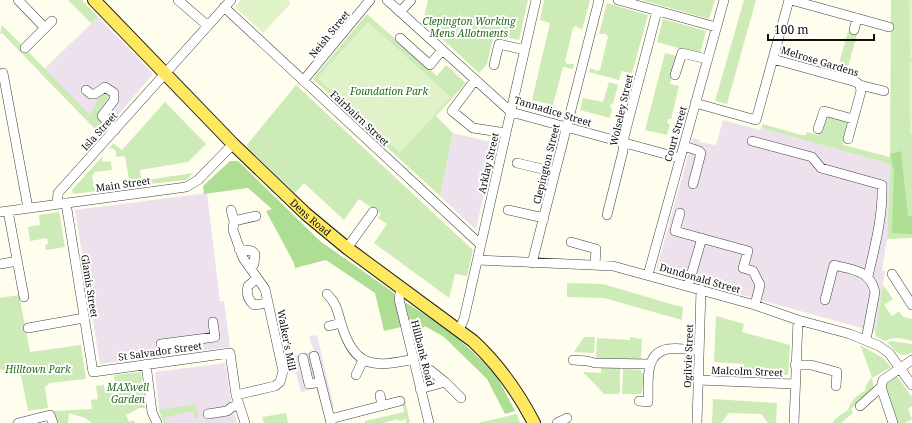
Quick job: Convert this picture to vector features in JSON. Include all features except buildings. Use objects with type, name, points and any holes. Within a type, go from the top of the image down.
[{"type":"main road","name":"Dens Road","points":[[94,0],[233,144],[306,214],[347,248],[473,341],[497,365],[534,423]]},
{"type":"street","points":[[18,0],[45,28]]},
{"type":"street","points":[[178,0],[208,26]]},
{"type":"street","name":"Neish Street","points":[[303,80],[370,0]]},
{"type":"street","name":"Tannadice Street","points":[[387,0],[511,112],[680,158]]},
{"type":"street","points":[[400,12],[411,0]]},
{"type":"street","name":"Arklay Street","points":[[459,330],[463,324],[478,260],[536,0]]},
{"type":"street","name":"Clepington Street","points":[[532,263],[599,0]]},
{"type":"street","points":[[618,0],[716,27]]},
{"type":"street","name":"Court Street","points":[[648,275],[724,0]]},
{"type":"street","points":[[696,104],[756,120],[790,0],[889,27]]},
{"type":"street","name":"Isla Street","points":[[61,204],[58,193],[208,26],[226,3]]},
{"type":"street","name":"Fairbairn Street","points":[[226,3],[303,80],[481,245]]},
{"type":"street","name":"Wolseley Street","points":[[607,215],[657,11]]},
{"type":"street","points":[[854,30],[857,18]]},
{"type":"street","points":[[25,48],[52,21]]},
{"type":"street","points":[[400,38],[430,65],[442,50]]},
{"type":"street","points":[[494,65],[499,44],[525,50]]},
{"type":"street","points":[[676,75],[682,53],[707,59]]},
{"type":"street","name":"Melrose Gardens","points":[[773,59],[884,91]]},
{"type":"street","points":[[3,72],[28,208]]},
{"type":"street","points":[[475,80],[452,111],[473,128],[506,133]]},
{"type":"street","name":"Melrose Gardens","points":[[848,139],[861,91],[860,85]]},
{"type":"street","points":[[86,90],[91,94],[95,94],[105,87],[114,93],[114,100],[102,116],[115,130]]},
{"type":"street","points":[[818,129],[824,111],[853,119]]},
{"type":"street","points":[[752,141],[812,157],[821,168],[882,185],[878,237],[868,276]]},
{"type":"street","name":"Main Street","points":[[4,211],[186,187],[198,180],[233,144]]},
{"type":"street","points":[[684,146],[701,153],[693,184]]},
{"type":"street","points":[[517,164],[555,172]]},
{"type":"street","name":"Glamis Street","points":[[61,204],[84,318],[93,372]]},
{"type":"street","name":"Walker's Mill","points":[[231,210],[234,221],[233,230],[239,249],[265,289],[283,371],[283,377],[275,386],[236,395]]},
{"type":"street","points":[[508,210],[544,218]]},
{"type":"street","points":[[4,211],[17,261],[24,297]]},
{"type":"street","points":[[347,248],[373,212]]},
{"type":"street","points":[[680,212],[674,231],[748,251],[744,268],[753,271],[760,285],[755,305]]},
{"type":"street","points":[[234,221],[256,216]]},
{"type":"street","points":[[688,286],[702,238]]},
{"type":"street","points":[[571,242],[596,249],[595,265]]},
{"type":"street","name":"Dundonald Street","points":[[478,260],[613,266],[755,305],[798,320],[866,340],[879,346],[889,353],[912,385]]},
{"type":"street","points":[[1,264],[17,261]]},
{"type":"street","points":[[824,300],[834,265],[868,276],[873,284],[875,292],[866,340]]},
{"type":"street","points":[[892,274],[912,305]]},
{"type":"street","name":"Walker's Mill","points":[[257,278],[248,286],[247,291],[249,301],[254,305],[268,303]]},
{"type":"street","name":"Hillbank Road","points":[[401,288],[399,299],[429,423]]},
{"type":"street","name":"Ogilvie Street","points":[[697,423],[701,290]]},
{"type":"street","points":[[327,294],[336,302],[341,323],[350,346],[363,360],[374,364],[386,365],[414,359]]},
{"type":"street","points":[[28,328],[84,318]]},
{"type":"street","points":[[794,423],[798,320]]},
{"type":"street","points":[[162,355],[160,344],[215,337],[213,322]]},
{"type":"street","points":[[329,326],[341,323]]},
{"type":"street","points":[[639,402],[648,402],[649,364],[663,350],[699,350]]},
{"type":"street","name":"St Salvador Street","points":[[93,372],[146,364],[162,355],[230,353],[236,395]]},
{"type":"street","points":[[314,356],[330,421],[400,401]]},
{"type":"street","points":[[303,358],[309,384],[320,382]]},
{"type":"street","points":[[356,375],[363,360]]},
{"type":"street","points":[[574,360],[587,360],[595,363],[649,364]]},
{"type":"street","points":[[860,406],[881,387],[883,380],[912,360]]},
{"type":"street","points":[[146,364],[152,412],[157,423]]},
{"type":"street","points":[[796,364],[811,365],[837,372],[836,386]]},
{"type":"street","points":[[430,370],[461,398]]},
{"type":"street","name":"Malcolm Street","points":[[698,380],[795,384]]},
{"type":"street","points":[[420,389],[445,382]]},
{"type":"street","points":[[881,387],[892,423]]},
{"type":"street","points":[[236,395],[245,423]]},
{"type":"street","points":[[380,395],[382,406]]},
{"type":"street","points":[[208,414],[227,411],[232,407],[239,405]]},
{"type":"street","points":[[557,423],[568,418]]},
{"type":"street","points":[[18,423],[51,419]]},
{"type":"shaded area","points":[[98,17],[153,74],[101,135],[40,73]]},
{"type":"shaded area","points":[[723,120],[760,130],[761,128],[890,164],[887,239],[882,271],[885,271],[876,332],[656,271],[693,138],[700,140],[699,142],[716,145]]},
{"type":"shaded area","points":[[453,133],[495,143],[476,230],[440,196]]},
{"type":"shaded area","points":[[207,193],[220,301],[224,301],[230,347],[100,364],[75,210]]},
{"type":"shaded area","points":[[317,335],[334,408],[323,409],[316,388],[301,392],[292,357],[314,351],[309,336]]},
{"type":"shaded area","points":[[225,363],[231,401],[237,423],[164,423],[159,410],[155,372]]},
{"type":"green space","points":[[68,0],[82,0],[98,17],[91,23]]},
{"type":"green space","points":[[241,0],[288,0],[291,3],[263,33],[235,7]]},
{"type":"green space","name":"Clepington Working Mens Allotments","points":[[428,0],[528,0],[519,40],[494,34],[487,64],[479,73],[423,21]]},
{"type":"green space","points":[[544,0],[590,0],[582,30],[576,26],[573,28],[565,61],[567,64],[574,64],[573,69],[563,67],[553,105],[532,100],[550,23],[540,20]]},
{"type":"green space","points":[[642,0],[715,0],[709,19]]},
{"type":"green space","points":[[744,0],[756,0],[727,104],[715,101]]},
{"type":"green space","points":[[891,0],[912,0],[912,238],[887,239],[890,164],[761,128],[763,124],[801,135],[806,135],[807,132],[817,135],[820,133],[824,119],[829,115],[847,122],[843,145],[890,157]]},
{"type":"green space","points":[[909,0],[912,0],[912,60],[910,60]]},
{"type":"green space","points":[[607,3],[648,15],[632,73],[622,71],[619,80],[589,72],[590,68],[597,71],[600,70],[608,37],[606,34],[599,34]]},
{"type":"green space","name":"Foundation Park","points":[[367,14],[437,76],[446,65],[466,83],[436,116],[453,133],[440,196],[313,79]]},
{"type":"green space","points":[[663,19],[706,31],[700,54],[657,42]]},
{"type":"green space","name":"Foundation Park","points":[[368,22],[451,97],[400,153],[317,78]]},
{"type":"green space","points":[[2,25],[90,115],[100,96],[106,92],[109,96],[98,113],[98,119],[106,128],[101,135],[2,33],[0,34]]},
{"type":"green space","points":[[848,31],[857,34],[846,74],[837,71]]},
{"type":"green space","points":[[665,53],[677,56],[670,84],[679,86],[671,119],[668,119],[667,123],[670,124],[667,135],[645,130]]},
{"type":"green space","points":[[909,62],[912,62],[912,134],[910,134]]},
{"type":"green space","points":[[609,82],[618,85],[613,104],[611,103],[610,108],[612,108],[610,118],[580,110],[583,98],[603,102]]},
{"type":"green space","points":[[296,85],[473,250],[467,276],[455,274],[449,298],[374,243],[387,224],[378,218],[381,214],[359,199],[344,220],[304,183],[295,193],[246,146]]},
{"type":"green space","points":[[165,102],[206,144],[188,162],[140,170],[141,181],[193,173],[186,180],[130,186],[125,156],[116,157],[116,151],[112,148],[109,149],[113,143],[122,150]]},
{"type":"green space","points":[[901,151],[908,216],[912,216],[912,234],[892,233],[894,171],[890,154]]},
{"type":"green space","points":[[102,157],[102,161],[111,162],[112,170],[94,172],[94,175],[92,175],[94,188],[98,190],[100,187],[113,185],[114,189],[73,194],[72,190]]},
{"type":"green space","points":[[230,161],[238,161],[320,241],[394,293],[401,327],[384,331],[375,293],[326,260],[295,268],[294,263],[266,211],[272,209],[248,188],[204,194],[203,186]]},
{"type":"green space","points":[[59,212],[65,247],[46,250],[45,245],[48,244],[47,238],[30,241],[28,227],[40,225],[39,215]]},
{"type":"green space","points":[[567,283],[603,284],[683,307],[682,320],[604,298],[567,297]]},
{"type":"green space","points":[[883,285],[893,299],[884,305],[892,316],[899,311],[903,317],[912,319],[912,341],[892,338],[885,341],[875,336]]},
{"type":"green space","name":"Hilltown Park","points":[[19,295],[30,352],[81,345],[86,379],[50,383],[45,387],[48,408],[28,411],[21,376],[0,369],[0,298]]},
{"type":"green space","points":[[405,302],[449,330],[495,373],[515,411],[505,414],[487,379],[444,337],[425,326],[414,337]]},
{"type":"green space","points":[[716,316],[744,324],[742,332],[790,345],[788,375],[743,374],[744,364],[714,362]]},
{"type":"green space","points":[[584,337],[595,337],[594,353],[574,352]]},
{"type":"green space","points":[[630,337],[642,339],[641,359],[596,358],[597,338],[630,340]]},
{"type":"green space","points":[[891,341],[912,344],[912,352],[904,355],[898,353],[887,342]]},
{"type":"green space","points":[[860,345],[883,358],[891,367],[872,378],[874,390],[851,409],[853,413],[841,423],[833,423],[835,419],[848,410],[850,404],[857,396],[865,391],[866,385],[872,377]]},
{"type":"green space","points":[[601,368],[620,368],[620,392],[618,394],[604,394],[583,372],[601,373]]},
{"type":"green space","points":[[623,369],[641,370],[641,373],[644,373],[642,394],[622,394]]},
{"type":"green space","name":"MAXwell Garden","points":[[141,372],[145,408],[139,408],[126,415],[129,422],[134,420],[135,423],[92,423],[85,418],[69,413],[68,423],[58,423],[54,411],[92,409],[91,400],[98,399],[96,386],[104,385],[105,392],[112,391],[112,384],[115,383],[114,375]]},
{"type":"green space","points":[[897,376],[912,397],[912,406],[908,409],[912,419],[905,423],[896,423],[885,389],[886,384]]},
{"type":"green space","points":[[713,399],[777,403],[776,423],[768,423],[761,414],[729,413],[721,423],[712,423]]},
{"type":"green space","points":[[405,400],[410,422],[406,423],[406,419],[399,421],[398,419],[383,423],[365,423],[365,421],[404,412],[402,401]]},
{"type":"green space","points":[[195,404],[199,418],[195,419],[193,411],[165,417],[166,423],[164,423],[159,410]]},
{"type":"green space","points":[[286,413],[288,423],[264,423],[262,417]]},
{"type":"green space","points":[[516,414],[520,423],[478,423]]},
{"type":"tunnel","points":[[161,346],[162,355]]}]
